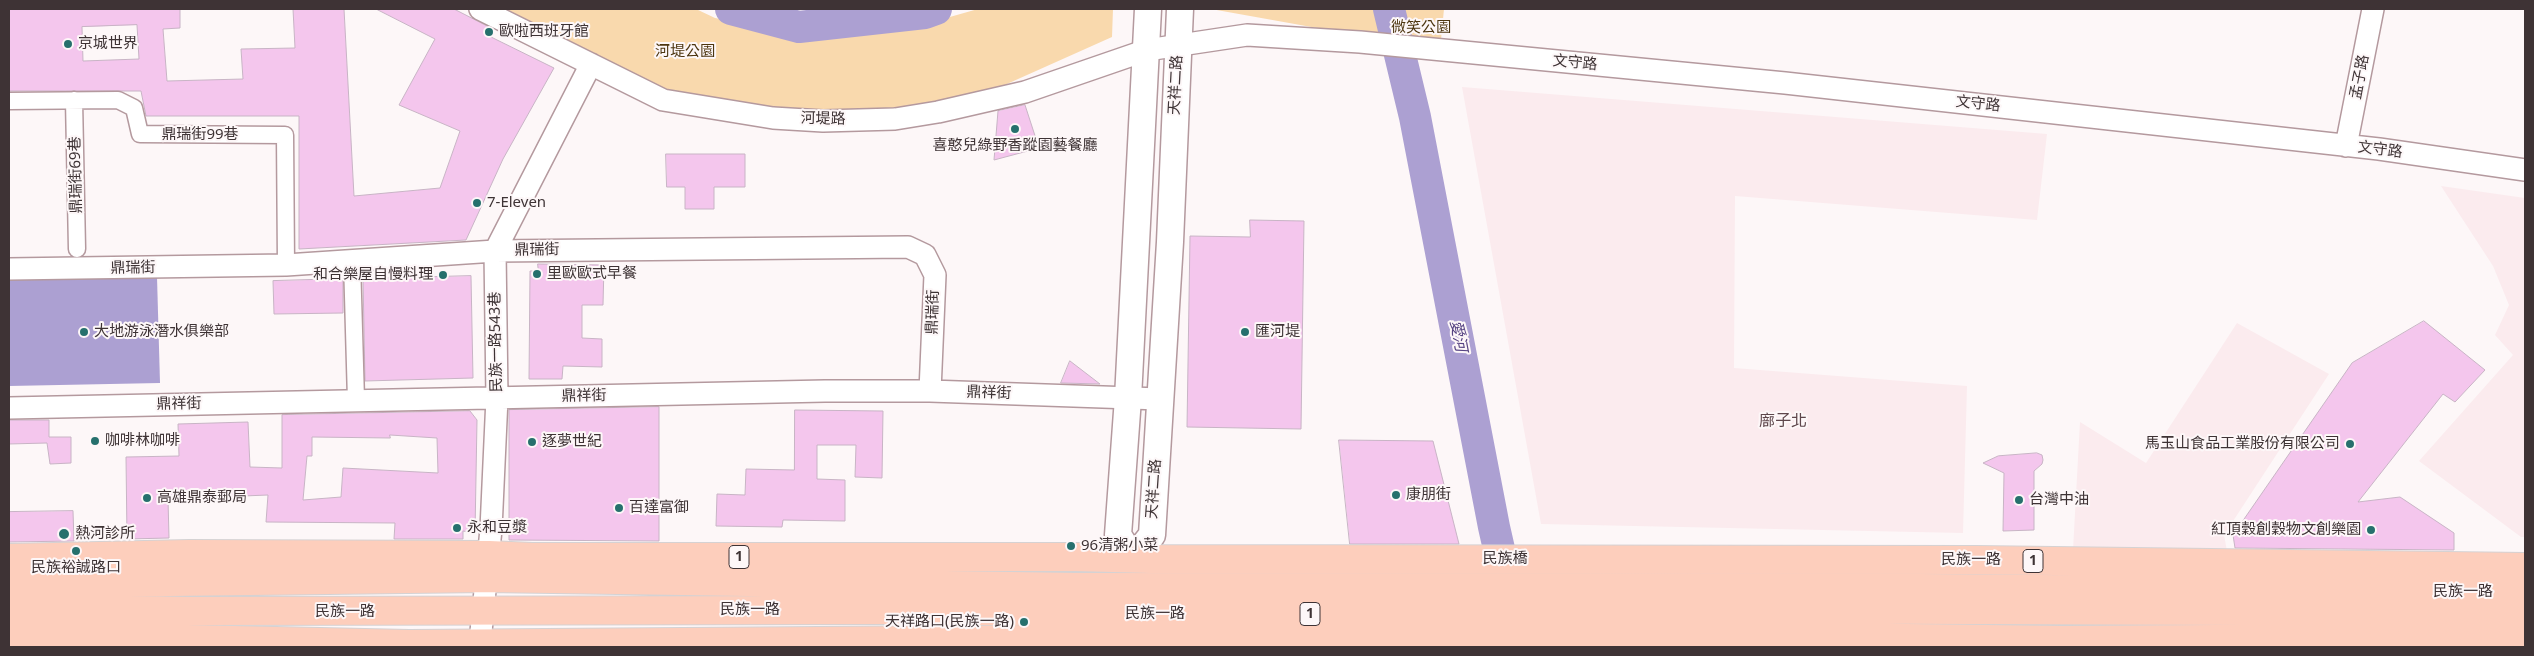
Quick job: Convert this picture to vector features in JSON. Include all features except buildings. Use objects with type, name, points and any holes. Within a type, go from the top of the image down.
[{"type":"main road","name":"民族一路","points":[[9,558],[189,554],[1131,588],[1465,588]]},
{"type":"main road","name":"民族一路","points":[[9,584],[488,566],[532,557],[1460,558]]},
{"type":"main road","name":"民族橋","points":[[1460,558],[1541,559]]},
{"type":"main road","points":[[1460,558],[1465,588]]},
{"type":"main road","name":"民族一路","points":[[1541,559],[2087,562],[2402,602],[2525,637]]},
{"type":"main road","points":[[2087,562],[2089,590]]},
{"type":"main road","name":"民族一路","points":[[1551,612],[1750,636],[2063,640],[2219,639],[2402,602],[2525,567]]},
{"type":"main road","name":"民族橋","points":[[1465,588],[1551,612]]},
{"type":"main road","name":"民族一路","points":[[9,635],[399,643],[1128,634],[1497,625],[1551,612],[2089,590],[2402,602],[2525,612]]},
{"type":"main road","name":"民族一路","points":[[1551,612],[1695,609],[2218,611],[2402,602],[2525,593]]},
{"type":"main road","name":"民族一路","points":[[9,608],[189,611],[914,610],[1128,634]]},
{"type":"main road","points":[[2218,611],[2219,639]]},
{"type":"street","name":"河堤路","points":[[480,9],[663,100],[773,118],[823,121],[895,119],[974,105],[1016,94],[1147,50],[1178,44]]},
{"type":"street","name":"天祥二路","points":[[1148,9],[1128,398],[1118,535],[1133,559],[1152,535],[1180,9]]},
{"type":"street","name":"孟子路","points":[[2346,146],[2373,9]]},
{"type":"street","name":"文守路","points":[[1178,44],[1247,35],[1360,42],[1786,83],[2346,146],[2525,170]]},
{"type":"street","name":"民族一路543巷","points":[[480,642],[488,566],[497,398],[495,251],[591,64]]},
{"type":"street","name":"鼎瑞街69巷","points":[[74,100],[77,249]]},
{"type":"street","name":"鼎瑞街99巷","points":[[9,101],[118,100],[134,108],[140,134],[284,136],[286,265]]},
{"type":"street","name":"鼎瑞街","points":[[9,268],[286,265],[495,251],[908,247],[925,255],[935,275],[930,391]]},
{"type":"street","points":[[352,261],[356,400]]},
{"type":"street","name":"鼎祥街","points":[[9,408],[825,390],[930,391],[1160,399]]},
{"type":"street","points":[[1128,634],[1133,559]]},
{"type":"shaded area","points":[[1462,87],[2047,134],[2037,220],[1735,196],[1734,368],[1967,386],[1963,533],[1541,524]]},
{"type":"shaded area","points":[[2441,186],[2525,198],[2525,537],[2521,537],[2419,461],[2513,355],[2495,335],[2509,305],[2493,266]]},
{"type":"shaded area","name":"大地游泳潛水俱樂部","points":[[157,277],[160,383],[9,386],[9,280]]},
{"type":"shaded area","points":[[2237,323],[2329,374],[2224,535],[2227,551],[2073,550],[2080,422],[2146,463]]},
{"type":"green space","name":"河堤公園","points":[[499,9],[696,9],[715,18],[829,39],[904,30],[978,9],[1113,9],[1112,37],[989,92],[917,107],[838,113],[749,107],[672,94]]},
{"type":"green space","name":"微笑公園","points":[[1211,9],[1444,9],[1440,50]]},
{"type":"waterway","name":"愛河","points":[[731,9],[799,27],[925,13],[936,9]]},
{"type":"waterway","name":"愛河","points":[[1389,9],[1415,117],[1494,527],[1504,571],[1512,589]]},
{"type":"place","name":"歐啦西班牙館","points":[[489,32]]},
{"type":"place","name":"京城世界","points":[[68,44]]},
{"type":"place","name":"喜憨兒綠野香蹤園藝餐廳","points":[[1015,129]]},
{"type":"place","name":"7-Eleven","points":[[477,203]]},
{"type":"place","name":"里歐歐式早餐","points":[[537,274]]},
{"type":"place","name":"和合樂屋自慢料理","points":[[443,275]]},
{"type":"place","name":"大地游泳潛水俱樂部","points":[[84,332]]},
{"type":"place","name":"匯河堤","points":[[1245,332]]},
{"type":"place","name":"咖啡林咖啡","points":[[95,441]]},
{"type":"place","name":"逐夢世紀","points":[[532,442]]},
{"type":"place","name":"馬玉山食品工業股份有限公司","points":[[2350,444]]},
{"type":"place","name":"康朋街","points":[[1396,495]]},
{"type":"place","name":"高雄鼎泰郵局","points":[[147,498]]},
{"type":"place","name":"台灣中油","points":[[2019,500]]},
{"type":"place","name":"百達富御","points":[[619,508]]},
{"type":"place","name":"永和豆漿","points":[[457,528]]},
{"type":"place","name":"紅頂穀創穀物文創樂園","points":[[2371,530]]},
{"type":"place","name":"熱河診所","points":[[64,534]]},
{"type":"place","name":"96清粥小菜","points":[[1071,546]]},
{"type":"place","name":"民族裕誠路口","points":[[76,551]]},
{"type":"place","name":"天祥路口(民族一路)","points":[[1024,622]]},
{"type":"district","name":"廍子北","points":[[1783,421]]}]
